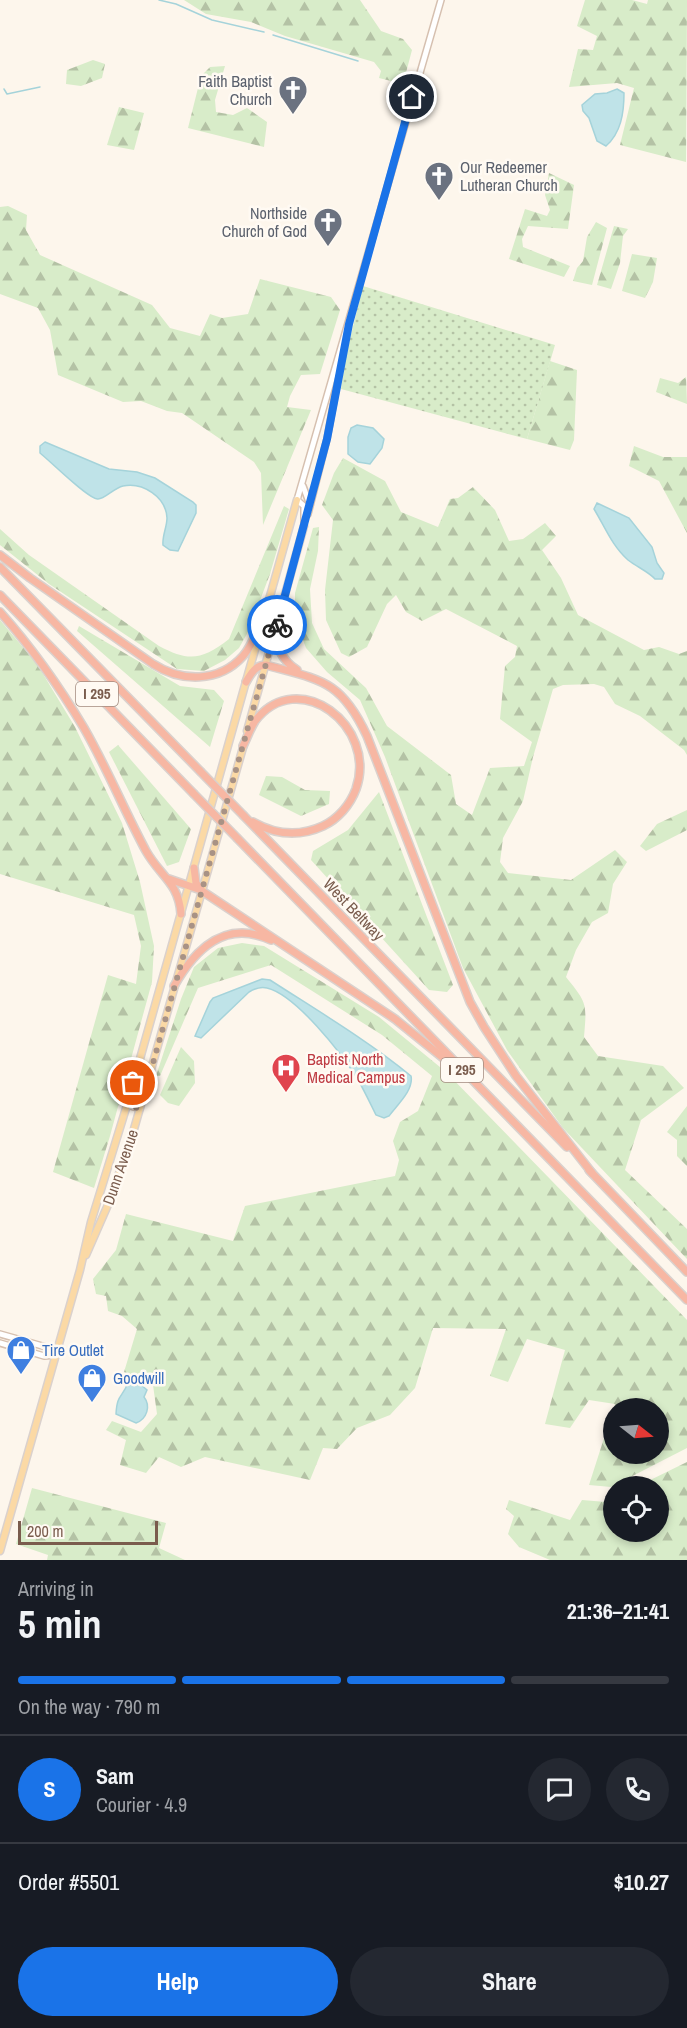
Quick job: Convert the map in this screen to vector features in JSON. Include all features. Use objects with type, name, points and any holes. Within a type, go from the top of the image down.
[{"type":"highway","points":[[0,555],[153,664],[171,674],[183,677],[213,675],[236,663],[244,655],[263,619]]},
{"type":"highway","name":"West Beltway","points":[[0,567],[687,1272]]},
{"type":"highway","name":"West Beltway","points":[[0,595],[687,1300]]},
{"type":"highway","points":[[0,612],[26,642],[85,729],[152,861],[179,896],[181,914]]},
{"type":"highway","points":[[277,627],[277,644],[282,656],[291,666],[322,682],[344,697],[359,719],[470,1002],[489,1036],[516,1076],[592,1173]]},
{"type":"highway","points":[[246,682],[255,669],[261,665],[302,673]]},
{"type":"highway","points":[[243,746],[256,721],[270,708],[287,701],[303,700],[325,707],[343,721],[356,742],[360,763],[359,778],[349,803],[334,819],[315,830],[296,834],[283,833],[263,827],[245,817]]},
{"type":"highway","points":[[194,868],[196,883],[202,891]]},
{"type":"highway","points":[[167,878],[202,891],[395,1018],[499,1108]]},
{"type":"highway","points":[[174,986],[195,954],[218,939],[234,934],[251,934],[265,937],[283,946]]},
{"type":"main road","name":"Dunn Avenue","points":[[0,1551],[80,1270],[91,1222],[127,1105],[263,619],[441,0]]},
{"type":"main road","name":"Dunn Avenue","points":[[80,1270],[100,1225],[140,1109],[202,891],[310,505],[327,439],[347,331]]},
{"type":"main road","points":[[302,484],[310,505]]},
{"type":"main road","points":[[297,500],[304,506],[304,526]]},
{"type":"main road","points":[[127,1105],[140,1109]]},
{"type":"main road","points":[[0,1334],[46,1347],[56,1355]]},
{"type":"main road","points":[[0,1343],[44,1356],[56,1355]]},
{"type":"green space","points":[[184,0],[360,0],[381,31],[403,39],[412,50],[403,84],[379,78],[381,71],[374,62],[285,36],[251,22],[206,14]]},
{"type":"green space","points":[[585,0],[632,0],[647,4],[648,0],[687,0],[686,162],[620,145],[634,88],[617,83],[569,87],[578,49],[593,50],[597,36],[577,26]]},
{"type":"green space","points":[[93,60],[105,64],[102,78],[81,86],[66,84],[67,70]]},
{"type":"green space","points":[[225,66],[215,100],[216,112],[233,115],[247,108],[267,122],[264,147],[188,128],[201,76],[210,67]]},
{"type":"green space","points":[[119,107],[144,113],[134,150],[107,145]]},
{"type":"green space","points":[[549,173],[574,185],[568,229],[528,226],[522,239],[523,247],[570,266],[564,277],[509,259],[525,209],[547,216],[550,210],[545,195]]},
{"type":"green space","points":[[8,206],[27,215],[26,230],[40,255],[152,305],[170,328],[200,336],[210,314],[222,318],[248,314],[260,279],[331,297],[340,310],[320,374],[301,375],[287,407],[311,410],[263,525],[261,473],[254,462],[182,413],[167,411],[141,401],[123,402],[58,375],[50,330],[38,308],[0,294],[0,207]]},
{"type":"green space","points":[[596,222],[607,228],[592,285],[573,281],[577,268],[583,261],[587,237]]},
{"type":"green space","points":[[614,226],[628,229],[623,236],[620,263],[611,289],[597,285]]},
{"type":"green space","points":[[632,254],[657,258],[653,282],[645,298],[622,291]]},
{"type":"green space","points":[[363,286],[555,345],[527,439],[341,389],[346,355]]},
{"type":"green space","points":[[550,361],[577,370],[574,440],[570,450],[527,439]]},
{"type":"green space","points":[[686,377],[687,404],[656,392],[660,378],[678,383]]},
{"type":"green space","points":[[634,446],[663,457],[687,457],[687,533],[659,481],[629,466]]},
{"type":"green space","points":[[343,458],[385,481],[401,512],[438,527],[450,499],[458,498],[473,487],[495,510],[509,541],[523,539],[545,523],[556,536],[542,550],[561,578],[578,615],[644,650],[659,647],[679,654],[687,651],[687,755],[684,750],[640,716],[615,704],[604,687],[594,684],[563,685],[553,689],[523,801],[503,838],[500,862],[508,873],[571,880],[615,850],[627,862],[613,884],[608,913],[592,922],[576,950],[566,977],[582,998],[585,1010],[584,1037],[598,1056],[663,1066],[684,1088],[641,1120],[625,1170],[687,1229],[687,1259],[563,1128],[507,1050],[463,968],[385,757],[360,700],[327,672],[306,648],[295,619],[295,593],[313,528],[319,527],[318,551],[310,589],[312,623],[324,649],[366,688],[387,726],[451,775],[456,804],[472,815],[490,768],[524,766],[532,742],[500,719],[505,666],[515,657],[517,646],[446,609],[422,621],[406,612],[396,595],[387,604],[367,647],[349,657],[341,653],[326,620],[325,590],[333,520],[322,505],[334,473]]},
{"type":"green space","points":[[284,506],[289,509],[270,574],[248,632],[239,648],[225,660],[204,671],[177,669],[49,584],[0,545],[0,529],[29,555],[159,646],[179,655],[203,655],[229,639]]},
{"type":"green space","points":[[0,620],[37,664],[75,727],[122,823],[140,882],[154,946],[152,982],[94,1188],[53,1172],[108,975],[136,984],[141,946],[134,915],[0,874]]},
{"type":"green space","points":[[79,626],[180,686],[214,690],[224,701],[210,747],[77,631]]},
{"type":"green space","points":[[118,745],[191,829],[179,862],[167,866],[109,752]]},
{"type":"green space","points":[[266,776],[282,777],[305,790],[330,791],[329,804],[301,816],[259,795]]},
{"type":"green space","points":[[379,792],[453,985],[447,992],[429,990],[311,860],[313,851],[348,830]]},
{"type":"green space","points":[[687,810],[687,830],[646,851],[640,846],[657,824]]},
{"type":"green space","points":[[242,943],[264,946],[379,1017],[446,1072],[687,1320],[687,1448],[669,1457],[669,1398],[603,1398],[603,1402],[589,1400],[570,1428],[545,1424],[565,1350],[527,1339],[508,1382],[490,1376],[506,1329],[433,1328],[415,1388],[390,1415],[357,1428],[337,1449],[323,1448],[310,1480],[205,1457],[181,1467],[159,1457],[146,1473],[120,1465],[126,1440],[106,1430],[112,1421],[141,1432],[157,1414],[153,1385],[124,1372],[137,1329],[122,1316],[108,1311],[106,1296],[96,1294],[93,1279],[116,1250],[126,1214],[233,1241],[245,1206],[395,1176],[399,1160],[393,1141],[400,1122],[418,1111],[432,1076],[382,1035],[271,965],[198,988],[160,1076],[156,1076],[194,967],[218,948]]},
{"type":"green space","points":[[181,1047],[194,1061],[195,1083],[179,1106],[168,1103],[160,1095]]},
{"type":"green space","points":[[687,1106],[687,1166],[677,1156],[677,1140],[667,1132]]},
{"type":"green space","points":[[603,1441],[603,1464],[656,1464],[632,1476],[603,1476],[603,1486],[589,1485]]},
{"type":"green space","points":[[687,1462],[687,1560],[550,1560],[519,1547],[508,1534],[514,1516],[506,1509],[509,1500],[570,1520],[582,1500],[603,1502],[603,1542],[669,1542],[669,1476],[658,1476]]},
{"type":"green space","points":[[32,1488],[166,1523],[159,1548],[185,1560],[47,1560],[48,1555],[16,1544]]},
{"type":"water","points":[[617,89],[624,93],[622,115],[615,135],[606,146],[597,141],[582,105],[595,94]]},
{"type":"water","points":[[357,425],[373,428],[384,439],[382,448],[370,464],[358,462],[348,454],[348,437],[351,428]]},
{"type":"water","points":[[45,442],[109,469],[137,472],[155,478],[193,502],[196,505],[196,513],[178,551],[170,550],[163,545],[167,521],[166,510],[152,493],[131,485],[116,489],[101,499],[93,498],[40,453],[40,446]]},
{"type":"water","points":[[597,503],[629,518],[652,547],[657,563],[664,573],[662,579],[655,579],[622,555],[594,509]]},
{"type":"water","points":[[262,979],[270,980],[342,1026],[411,1076],[410,1087],[389,1116],[384,1118],[376,1115],[357,1078],[317,1026],[291,1002],[267,988],[249,992],[201,1038],[195,1036],[213,998]]},
{"type":"water","points":[[132,1382],[147,1390],[144,1397],[147,1412],[143,1419],[136,1423],[116,1414],[119,1399],[128,1383]]},
{"type":"waterway","points":[[159,0],[176,4],[212,20],[264,32]]},
{"type":"waterway","points":[[273,35],[358,61]]},
{"type":"waterway","points":[[4,89],[7,94],[40,87]]},
{"type":"way so far","points":[[133,1083],[127,1105],[140,1109],[277,625]]},
{"type":"place","name":"Faith Baptist Church","points":[[293,116]]},
{"type":"place","name":"Our Redeemer Lutheran Church","points":[[439,202]]},
{"type":"place","name":"Northside Church of God","points":[[328,248]]},
{"type":"place","name":"Baptist North Medical Campus","points":[[286,1094]]},
{"type":"place","name":"Tire Outlet","points":[[21,1376]]},
{"type":"place","name":"Goodwill","points":[[92,1404]]},
{"type":"route","points":[[277,625],[327,439],[349,324],[412,97]]}]
